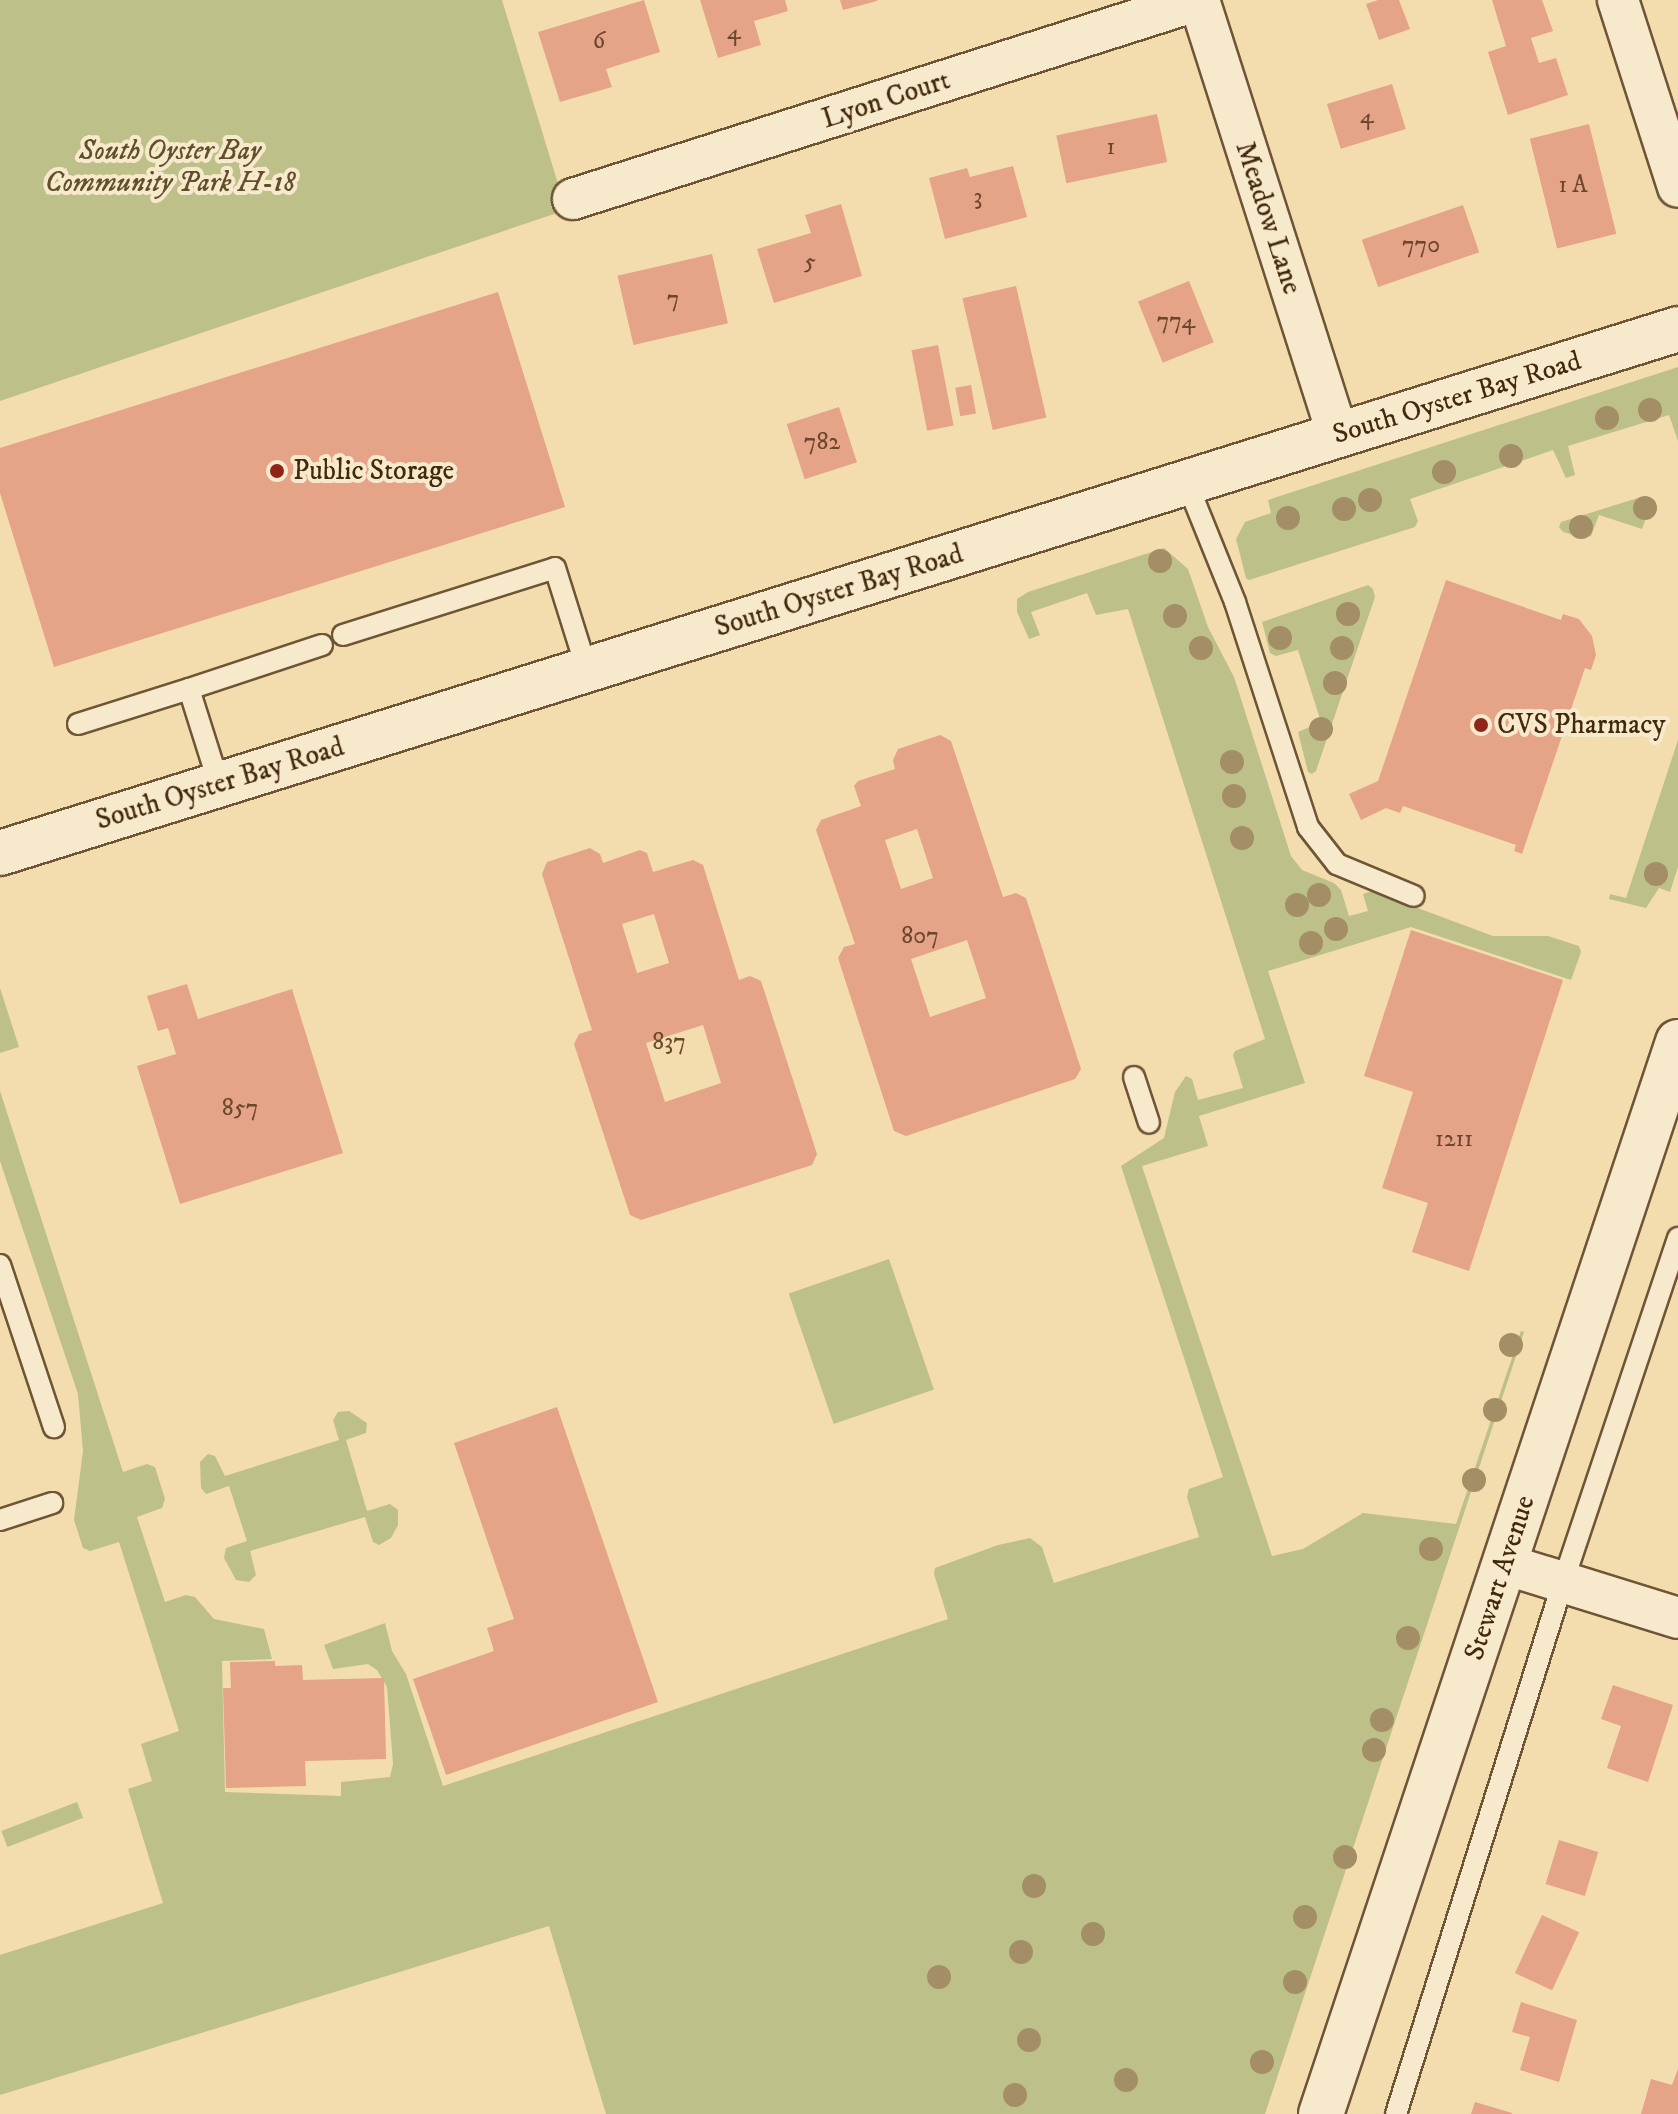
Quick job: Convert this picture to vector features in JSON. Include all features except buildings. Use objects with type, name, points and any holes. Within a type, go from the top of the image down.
[{"type":"main road","name":"South Oyster Bay Road","points":[[0,853],[1678,329]]},
{"type":"main road","name":"Stewart Avenue","points":[[1321,2114],[1678,1042]]},
{"type":"street","name":"Lyon Court","points":[[573,199],[1199,0]]},
{"type":"street","name":"Meadow Lane","points":[[1199,0],[1338,435]]},
{"type":"street","points":[[1618,0],[1678,187]]},
{"type":"street","points":[[1504,1564],[1678,1618]]},
{"type":"lane","points":[[1187,483],[1235,602],[1308,827],[1337,864],[1414,896]]},
{"type":"lane","points":[[343,635],[555,568],[587,670]]},
{"type":"lane","points":[[78,724],[322,645]]},
{"type":"lane","points":[[189,689],[219,784]]},
{"type":"lane","points":[[1134,1077],[1149,1123]]},
{"type":"lane","points":[[1396,2114],[1563,1582],[1678,1238]]},
{"type":"lane","points":[[0,1265],[54,1427]]},
{"type":"lane","points":[[0,1520],[52,1503]]},
{"type":"green space","name":"South Oyster Bay Community Park H-18","points":[[0,0],[502,0],[566,210],[0,401]]},
{"type":"green space","points":[[1678,367],[1678,441],[1669,415],[1568,446],[1575,475],[1566,478],[1553,450],[1410,499],[1418,521],[1415,527],[1249,580],[1246,578],[1236,539],[1245,522],[1271,513],[1268,500]]},
{"type":"green space","points":[[1641,497],[1650,507],[1642,529],[1599,515],[1591,536],[1585,538],[1563,532],[1559,527],[1561,522]]},
{"type":"green space","points":[[1164,548],[1188,569],[1208,627],[1234,677],[1291,856],[1302,870],[1334,883],[1341,890],[1349,916],[1368,911],[1363,894],[1372,891],[1493,936],[1548,936],[1579,946],[1581,952],[1571,980],[1411,927],[1268,971],[1305,1083],[1199,1116],[1208,1146],[1142,1166],[1272,1556],[1303,1549],[1363,1513],[1456,1524],[1521,1331],[1524,1332],[1265,2114],[606,2114],[549,1926],[0,2095],[0,1955],[163,1903],[128,1789],[152,1781],[141,1744],[179,1731],[119,1542],[90,1551],[83,1548],[74,1520],[83,1451],[78,1394],[0,1161],[0,1091],[123,1472],[147,1464],[155,1467],[165,1499],[162,1508],[137,1517],[165,1602],[186,1595],[195,1597],[214,1619],[264,1629],[272,1659],[222,1661],[225,1792],[341,1796],[341,1782],[390,1777],[393,1764],[387,1687],[377,1670],[368,1664],[333,1669],[324,1645],[385,1623],[392,1651],[406,1674],[443,1786],[948,1619],[934,1574],[935,1568],[998,1545],[1030,1538],[1042,1547],[1054,1583],[1199,1537],[1187,1497],[1189,1489],[1223,1477],[1121,1166],[1164,1138],[1175,1092],[1186,1076],[1192,1079],[1198,1100],[1243,1088],[1233,1055],[1235,1051],[1265,1039],[1128,609],[1096,615],[1087,593],[1031,612],[1040,635],[1029,639],[1017,612],[1017,599],[1028,592]]},
{"type":"green space","points":[[1368,585],[1375,597],[1316,771],[1312,774],[1308,772],[1298,732],[1321,722],[1298,650],[1276,656],[1270,653],[1262,622]]},
{"type":"green space","points":[[1678,740],[1678,867],[1670,892],[1659,888],[1646,908],[1609,899],[1610,894],[1626,898]]},
{"type":"green space","points":[[0,988],[19,1047],[0,1053]]},
{"type":"green space","points":[[889,1259],[934,1389],[834,1424],[789,1294]]},
{"type":"green space","points":[[349,1411],[367,1423],[366,1433],[346,1440],[367,1511],[390,1504],[398,1510],[398,1525],[391,1538],[379,1545],[373,1542],[365,1517],[250,1551],[256,1575],[249,1582],[236,1580],[224,1558],[226,1548],[247,1541],[229,1486],[206,1494],[201,1488],[200,1462],[208,1454],[215,1456],[225,1476],[339,1440],[333,1420],[338,1412]]},
{"type":"green space","points":[[77,1802],[83,1818],[7,1847],[1,1831]]},
{"type":"place","name":"Public Storage","points":[[277,471]]},
{"type":"place","name":"CVS Pharmacy","points":[[1481,725]]}]
